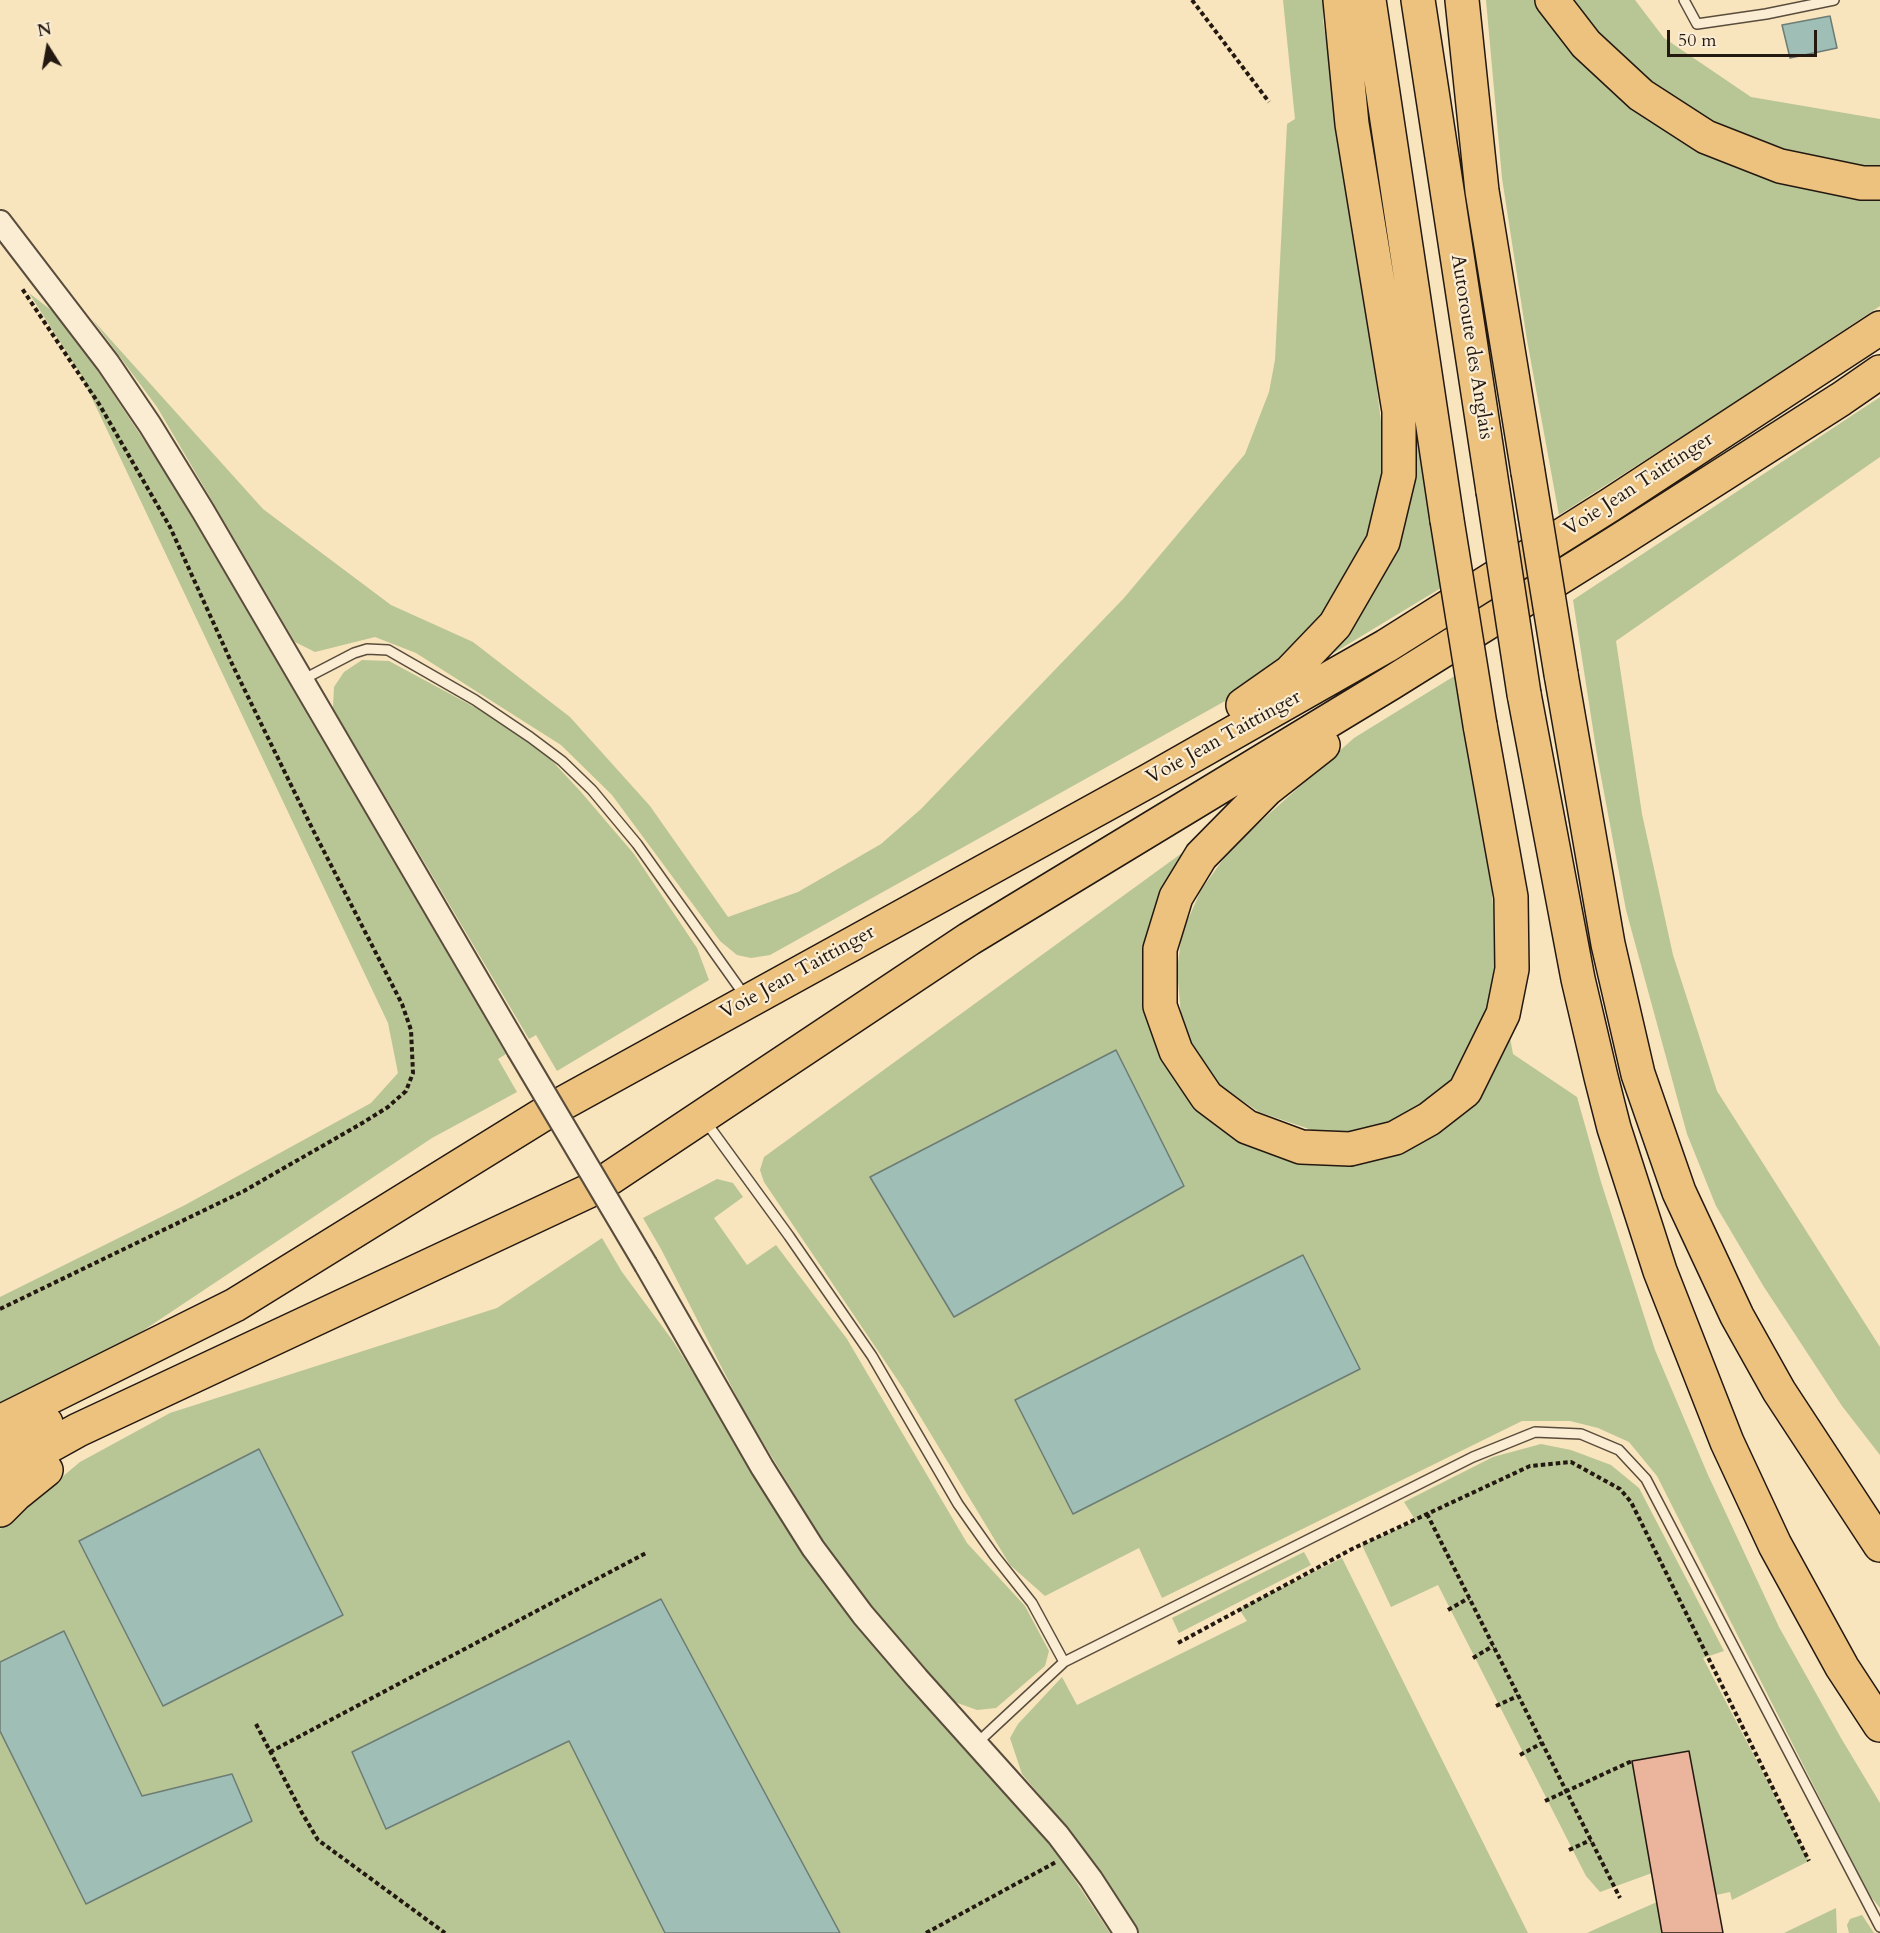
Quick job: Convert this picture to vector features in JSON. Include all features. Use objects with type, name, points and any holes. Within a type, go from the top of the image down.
[{"type":"highway","points":[[1150,780],[1209,726],[1261,694],[1290,672],[1335,625],[1383,542],[1399,475],[1399,411],[1352,124],[1340,0]]},
{"type":"highway","points":[[1369,0],[1447,520],[1511,897],[1512,969],[1503,1014],[1466,1091],[1429,1119],[1395,1138],[1350,1149],[1300,1147],[1247,1127],[1208,1097],[1176,1051],[1160,1006],[1160,949],[1176,897],[1201,856],[1267,789],[1350,723],[1376,708],[1391,682]]},
{"type":"highway","name":"Autoroute des Anglais","points":[[1418,0],[1524,694],[1578,978],[1600,1077],[1660,1270],[1727,1442],[1775,1545],[1842,1667],[1880,1725]]},
{"type":"highway","name":"Autoroute des Anglais","points":[[1462,0],[1482,191],[1561,674],[1608,944],[1638,1074],[1679,1192],[1737,1316],[1779,1391],[1880,1545]]},
{"type":"highway","points":[[1552,0],[1586,44],[1641,95],[1706,137],[1780,166],[1862,183],[1880,183]]},
{"type":"highway","name":"Voie Jean Taittinger","points":[[235,1305],[547,1113],[1150,780],[1397,639],[1620,499],[1880,328]]},
{"type":"highway","name":"Voie Jean Taittinger","points":[[167,1389],[595,1188],[969,939],[1617,542],[1880,372]]},
{"type":"highway","points":[[0,1422],[235,1305]]},
{"type":"highway","points":[[0,1448],[182,1351],[235,1305]]},
{"type":"highway","points":[[0,1478],[33,1455],[78,1430],[167,1389]]},
{"type":"highway","points":[[0,1510],[15,1495],[72,1451],[167,1389]]},
{"type":"street","points":[[0,222],[70,312],[150,425],[203,511],[646,1265],[756,1458],[813,1548],[863,1615],[1058,1834],[1125,1933]]},
{"type":"lane","points":[[1684,0],[1698,24],[1766,14],[1834,0]]},
{"type":"lane","points":[[302,680],[354,653],[367,649],[388,650],[410,660],[476,700],[530,737],[562,761],[592,790],[637,844],[748,1000]]},
{"type":"lane","points":[[703,1118],[789,1236],[872,1356],[958,1504],[1032,1603],[1064,1662]]},
{"type":"lane","points":[[977,1743],[1064,1662],[1473,1457],[1535,1432],[1581,1434],[1619,1450],[1646,1479],[1880,1927]]},
{"type":"path","points":[[1192,0],[1269,102]]},
{"type":"path","points":[[0,1309],[243,1191],[364,1122],[388,1107],[406,1091],[413,1073],[411,1030],[402,1004],[233,666],[170,527],[99,404],[17,280]]},
{"type":"path","points":[[1178,1643],[1352,1549],[1530,1466],[1571,1462],[1620,1489],[1631,1502],[1809,1861]]},
{"type":"path","points":[[1427,1514],[1620,1898]]},
{"type":"path","points":[[270,1752],[646,1553]]},
{"type":"path","points":[[1448,1610],[1469,1598]]},
{"type":"path","points":[[1473,1658],[1493,1646]]},
{"type":"path","points":[[1496,1706],[1518,1696]]},
{"type":"path","points":[[256,1724],[318,1840],[445,1933]]},
{"type":"path","points":[[1520,1755],[1542,1743]]},
{"type":"path","points":[[1545,1802],[1632,1761]]},
{"type":"path","points":[[1569,1850],[1591,1840]]},
{"type":"path","points":[[926,1933],[1072,1853]]},
{"type":"green space","points":[[1283,0],[1323,0],[1323,20],[1383,438],[1382,490],[1365,541],[1313,636],[1243,691],[770,955],[751,958],[737,955],[720,941],[612,795],[561,745],[416,653],[375,637],[315,652],[295,642],[157,407],[92,319],[263,509],[391,605],[473,642],[570,717],[650,806],[728,917],[798,892],[881,844],[921,809],[1124,598],[1245,454],[1269,392],[1275,360],[1287,124],[1295,119]]},
{"type":"green space","points":[[1486,0],[1536,0],[1546,18],[1623,96],[1880,194],[1880,306],[1559,515],[1527,340],[1502,178]]},
{"type":"green space","points":[[1565,0],[1635,0],[1664,38],[1751,97],[1880,119],[1880,169],[1832,164],[1770,150],[1729,132],[1650,85]]},
{"type":"green space","points":[[29,293],[64,320],[167,475],[506,1054],[498,1059],[517,1092],[432,1138],[144,1330],[79,1367],[0,1405],[0,1297],[185,1205],[371,1103],[398,1073],[388,1023],[81,375]]},
{"type":"green space","points":[[1400,330],[1441,588],[1322,660],[1387,551]]},
{"type":"green space","points":[[1880,397],[1880,457],[1616,641],[1642,814],[1673,955],[1717,1091],[1880,1347],[1880,1455],[1842,1406],[1764,1287],[1716,1206],[1687,1134],[1626,910],[1597,755],[1573,600]]},
{"type":"green space","points":[[362,660],[389,661],[530,737],[634,854],[697,948],[709,980],[557,1071],[536,1035],[529,1039],[333,708],[334,687],[344,672]]},
{"type":"green space","points":[[1456,675],[1492,892],[1496,950],[1490,999],[1473,1050],[1436,1100],[1386,1128],[1360,1133],[1315,1131],[1259,1112],[1221,1086],[1196,1058],[1181,1015],[1177,970],[1182,933],[1201,890],[1232,847],[1354,738]]},
{"type":"green space","points":[[1182,853],[1186,860],[1149,932],[1142,972],[1153,1032],[1178,1085],[1220,1124],[1396,1152],[1508,1027],[1513,1054],[1577,1097],[1601,1182],[1655,1350],[1708,1475],[1779,1627],[1880,1803],[1880,1908],[1868,1893],[1657,1476],[1629,1442],[1598,1428],[1570,1421],[1522,1421],[1162,1598],[1139,1548],[1045,1596],[1010,1565],[903,1388],[764,1182],[760,1170],[764,1157]]},
{"type":"green space","points":[[717,1179],[733,1183],[743,1197],[714,1218],[747,1265],[776,1245],[847,1339],[967,1543],[1025,1606],[1049,1651],[1045,1666],[996,1708],[977,1710],[952,1701],[841,1570],[745,1413],[643,1218]]},
{"type":"green space","points":[[602,1238],[622,1272],[673,1341],[767,1491],[1049,1841],[1110,1933],[0,1933],[0,1529],[80,1462],[170,1413],[497,1308]]},
{"type":"green space","points":[[1541,1444],[1571,1450],[1611,1465],[1639,1488],[1724,1651],[1703,1658],[1809,1861],[1732,1900],[1730,1892],[1716,1895],[1689,1751],[1652,1873],[1600,1892],[1586,1876],[1438,1585],[1391,1607],[1362,1545],[1416,1521],[1404,1502],[1493,1457]]},
{"type":"green space","points":[[1304,1552],[1311,1565],[1179,1633],[1172,1618]]},
{"type":"green space","points":[[1342,1558],[1528,1933],[1139,1933],[1068,1829],[1022,1774],[1010,1738],[1018,1724],[1062,1677],[1077,1705],[1247,1621],[1239,1609]]},
{"type":"green space","points":[[1657,1902],[1662,1933],[1587,1933],[1609,1923]]},
{"type":"green space","points":[[1836,1908],[1837,1933],[1784,1933]]},
{"type":"green space","points":[[1862,1915],[1874,1933],[1849,1933],[1847,1925],[1850,1919]]},
{"type":"water","points":[[1830,16],[1837,48],[1790,58],[1782,25]]},
{"type":"water","points":[[1116,1050],[1184,1186],[954,1317],[870,1177]]},
{"type":"water","points":[[1303,1255],[1360,1369],[1073,1514],[1015,1400]]},
{"type":"water","points":[[259,1449],[343,1615],[163,1706],[79,1541]]},
{"type":"water","points":[[661,1599],[840,1933],[665,1933],[569,1741],[386,1829],[352,1752]]},
{"type":"water","points":[[64,1631],[142,1796],[232,1774],[252,1821],[86,1904],[0,1731],[0,1662]]},
{"type":"building","points":[[1689,1751],[1723,1933],[1662,1933],[1632,1761]]}]
